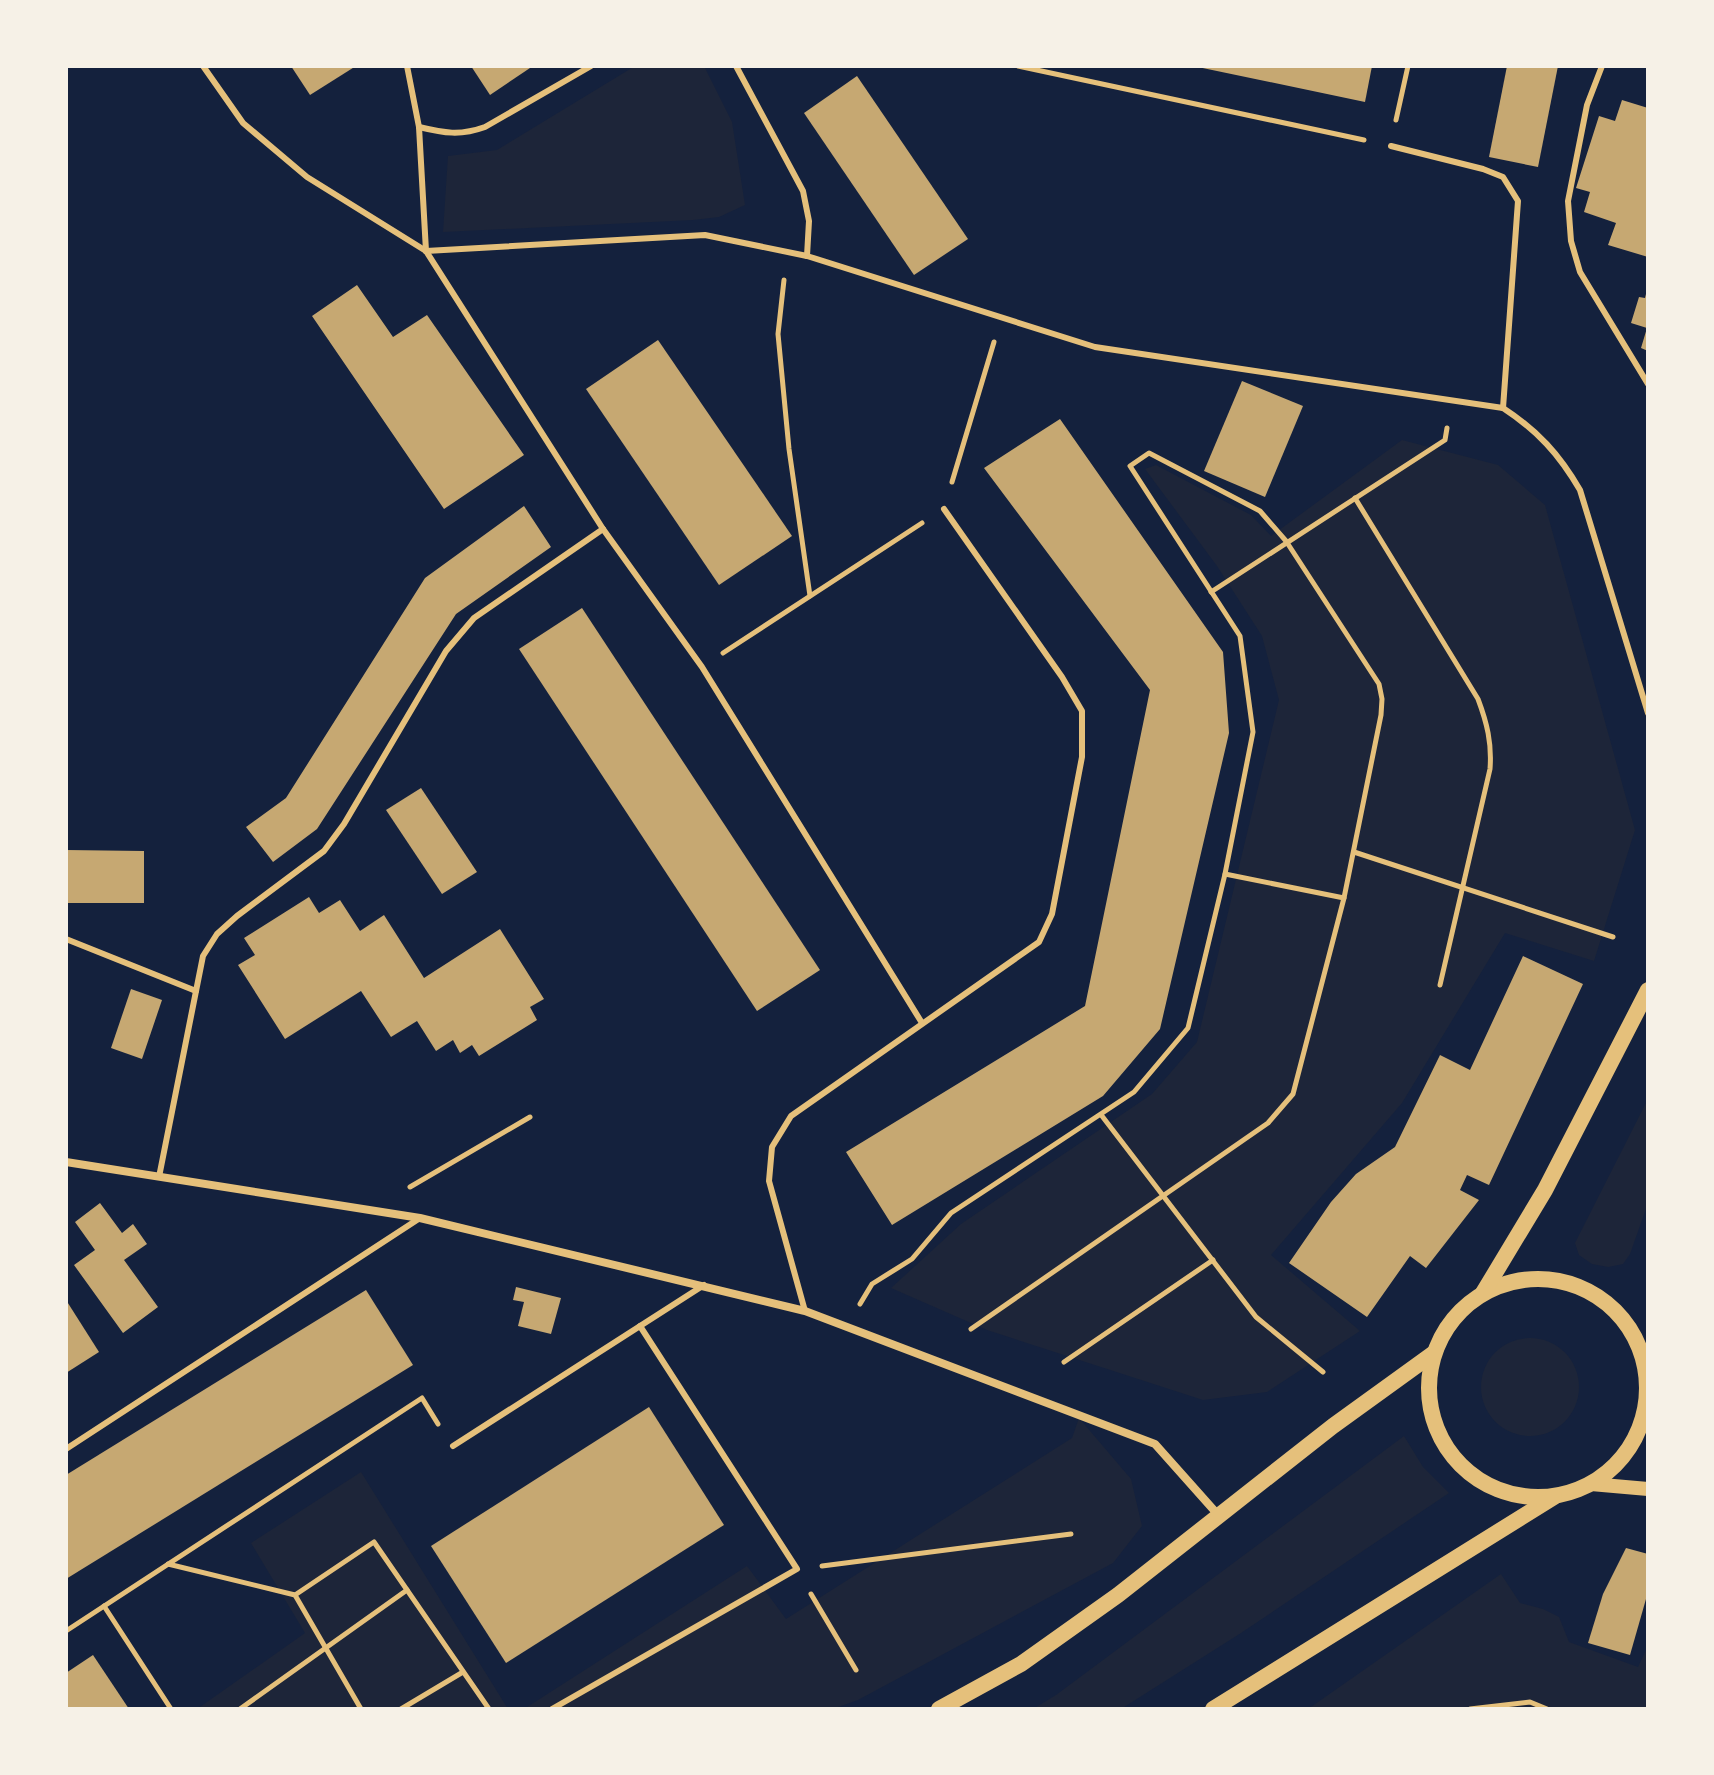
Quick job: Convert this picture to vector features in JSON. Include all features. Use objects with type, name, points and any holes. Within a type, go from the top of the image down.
[{"type":"main road","points":[[1483,1293],[1545,1190],[1648,990]]},
{"type":"main road","points":[[1213,1709],[1555,1496],[1591,1484],[1619,1462],[1639,1432],[1648,1398],[1646,1357],[1624,1321],[1595,1295],[1559,1281],[1520,1280],[1483,1293],[1462,1308],[1445,1329],[1434,1353],[1428,1384],[1432,1416],[1444,1445],[1465,1470],[1492,1488],[1523,1497],[1555,1496]]},
{"type":"main road","points":[[939,1709],[1021,1664],[1220,1517],[1333,1426],[1434,1353]]},
{"type":"street","points":[[66,1162],[420,1218],[805,1311],[1155,1444],[1220,1517]]},
{"type":"street","points":[[1591,1484],[1648,1489]]},
{"type":"lane","points":[[203,66],[243,123],[307,177],[426,251],[603,529],[702,667],[922,1023]]},
{"type":"lane","points":[[407,66],[419,127],[426,251]]},
{"type":"lane","points":[[419,127],[448,135],[466,134],[485,127],[591,66]]},
{"type":"lane","points":[[736,66],[803,191],[809,221],[807,256]]},
{"type":"lane","points":[[1602,66],[1587,105],[1568,201],[1571,241],[1580,272],[1648,384]]},
{"type":"lane","points":[[1391,146],[1503,177],[1518,201],[1503,408]]},
{"type":"lane","points":[[426,251],[705,235],[807,256],[1095,347],[1503,408],[1533,427],[1566,466],[1580,490],[1648,713]]},
{"type":"lane","points":[[805,1311],[769,1181],[772,1147],[791,1116],[1039,942],[1052,914],[1082,757],[1082,711],[1062,677],[944,509]]},
{"type":"lane","points":[[159,1177],[203,956],[217,934],[324,851],[344,824],[446,651],[474,618],[603,529]]},
{"type":"lane","points":[[66,939],[196,991]]},
{"type":"lane","points":[[66,1449],[420,1218]]},
{"type":"lane","points":[[453,1446],[704,1285]]},
{"type":"lane","points":[[552,1709],[797,1569],[640,1326]]},
{"type":"path","points":[[1018,66],[1391,146],[1408,66]]},
{"type":"path","points":[[787,251],[778,334],[789,449],[810,596]]},
{"type":"path","points":[[702,667],[944,509],[1002,318]]},
{"type":"path","points":[[1211,592],[1445,440],[1452,401]]},
{"type":"path","points":[[848,1325],[872,1284],[912,1259],[951,1213],[1134,1092],[1188,1028],[1225,874],[1253,732],[1240,636],[1130,466],[1149,453],[1260,511],[1286,541],[1379,684],[1381,715],[1354,852],[1293,1094],[1268,1123],[971,1329]]},
{"type":"path","points":[[1355,498],[1478,699],[1488,725],[1490,769],[1440,985]]},
{"type":"path","points":[[1354,852],[1613,937]]},
{"type":"path","points":[[1225,874],[1344,898]]},
{"type":"path","points":[[1102,1116],[1256,1317],[1323,1372]]},
{"type":"path","points":[[370,1210],[530,1117]]},
{"type":"path","points":[[1064,1362],[1213,1260]]},
{"type":"path","points":[[66,1631],[422,1398],[453,1446]]},
{"type":"path","points":[[856,1670],[797,1569],[1071,1534]]},
{"type":"path","points":[[295,1595],[374,1542],[489,1709]]},
{"type":"path","points":[[168,1564],[295,1595],[361,1709]]},
{"type":"path","points":[[240,1709],[407,1590]]},
{"type":"path","points":[[104,1606],[171,1709]]},
{"type":"path","points":[[401,1709],[463,1672]]},
{"type":"path","points":[[1470,1709],[1530,1702],[1547,1709]]},
{"type":"shaded area","points":[[635,66],[704,66],[732,122],[745,205],[719,217],[693,220],[443,232],[448,156],[497,150]]},
{"type":"shaded area","points":[[1402,440],[1498,465],[1545,505],[1635,830],[1594,961],[1505,933],[1402,1103],[1271,1255],[1360,1331],[1267,1392],[1203,1400],[987,1330],[891,1288],[961,1224],[1152,1094],[1197,1042],[1279,700],[1262,636],[1217,566],[1145,469],[1156,465],[1251,515],[1271,536]]},
{"type":"shaded area","points":[[1648,1099],[1648,1203],[1630,1254],[1623,1264],[1608,1267],[1592,1264],[1579,1255],[1575,1243]]},
{"type":"shaded area","points":[[1530,1338],[1549,1342],[1565,1352],[1575,1368],[1579,1387],[1575,1406],[1565,1422],[1549,1432],[1530,1436],[1511,1432],[1495,1422],[1485,1406],[1481,1387],[1485,1368],[1495,1352],[1511,1342]]},
{"type":"shaded area","points":[[1079,1418],[1131,1479],[1142,1526],[1113,1563],[858,1700],[833,1709],[524,1709],[747,1566],[786,1619],[1072,1438]]},
{"type":"shaded area","points":[[1404,1436],[1423,1467],[1449,1493],[1241,1633],[1121,1709],[1033,1709],[1056,1695]]},
{"type":"shaded area","points":[[361,1472],[508,1709],[197,1709],[305,1633],[251,1543]]},
{"type":"shaded area","points":[[1501,1574],[1520,1603],[1559,1617],[1569,1642],[1638,1667],[1648,1646],[1648,1709],[1308,1709]]},
{"type":"building","points":[[291,66],[356,66],[310,95]]},
{"type":"building","points":[[471,66],[533,66],[490,95]]},
{"type":"building","points":[[1193,66],[1372,66],[1365,102]]},
{"type":"building","points":[[1507,66],[1558,66],[1538,167],[1489,157]]},
{"type":"building","points":[[857,76],[968,239],[914,275],[804,113]]},
{"type":"building","points":[[1622,100],[1648,108],[1648,257],[1608,245],[1616,223],[1584,212],[1590,192],[1576,188],[1599,116],[1615,121]]},
{"type":"building","points":[[357,285],[393,337],[427,315],[524,455],[444,509],[312,316]]},
{"type":"building","points":[[1647,290],[1648,351],[1641,348],[1647,328],[1631,323],[1639,297],[1645,298]]},
{"type":"building","points":[[658,340],[792,536],[719,585],[586,389]]},
{"type":"building","points":[[1242,381],[1303,406],[1265,497],[1204,471]]},
{"type":"building","points":[[1060,419],[1223,652],[1229,733],[1160,1029],[1103,1096],[892,1225],[846,1152],[1085,1006],[1150,690],[984,468]]},
{"type":"building","points":[[524,506],[551,547],[456,614],[317,829],[273,862],[246,827],[286,798],[425,578]]},
{"type":"building","points":[[582,608],[820,970],[757,1011],[519,649]]},
{"type":"building","points":[[421,788],[477,872],[442,894],[386,810]]},
{"type":"building","points":[[66,850],[144,851],[144,903],[66,903]]},
{"type":"building","points":[[309,897],[319,913],[340,900],[360,931],[384,915],[424,978],[500,929],[544,999],[530,1007],[537,1020],[479,1056],[472,1045],[460,1053],[453,1040],[436,1051],[417,1021],[391,1037],[361,991],[285,1039],[238,965],[255,955],[244,938]]},
{"type":"building","points":[[1523,956],[1583,984],[1489,1185],[1467,1175],[1460,1190],[1479,1200],[1426,1268],[1410,1256],[1367,1317],[1289,1263],[1331,1202],[1356,1174],[1395,1147],[1440,1055],[1470,1070]]},
{"type":"building","points":[[131,989],[162,1000],[142,1059],[111,1048]]},
{"type":"building","points":[[100,1203],[122,1233],[133,1224],[147,1244],[124,1260],[158,1307],[123,1333],[74,1265],[95,1250],[75,1222]]},
{"type":"building","points":[[516,1287],[561,1298],[551,1334],[518,1326],[524,1302],[513,1300]]},
{"type":"building","points":[[366,1290],[413,1365],[66,1579],[66,1475]]},
{"type":"building","points":[[66,1300],[99,1352],[66,1373]]},
{"type":"building","points":[[649,1407],[724,1525],[506,1663],[431,1546]]},
{"type":"building","points":[[1626,1548],[1648,1554],[1648,1592],[1630,1655],[1588,1643],[1603,1594]]},
{"type":"building","points":[[93,1655],[129,1709],[66,1709],[66,1673]]}]
